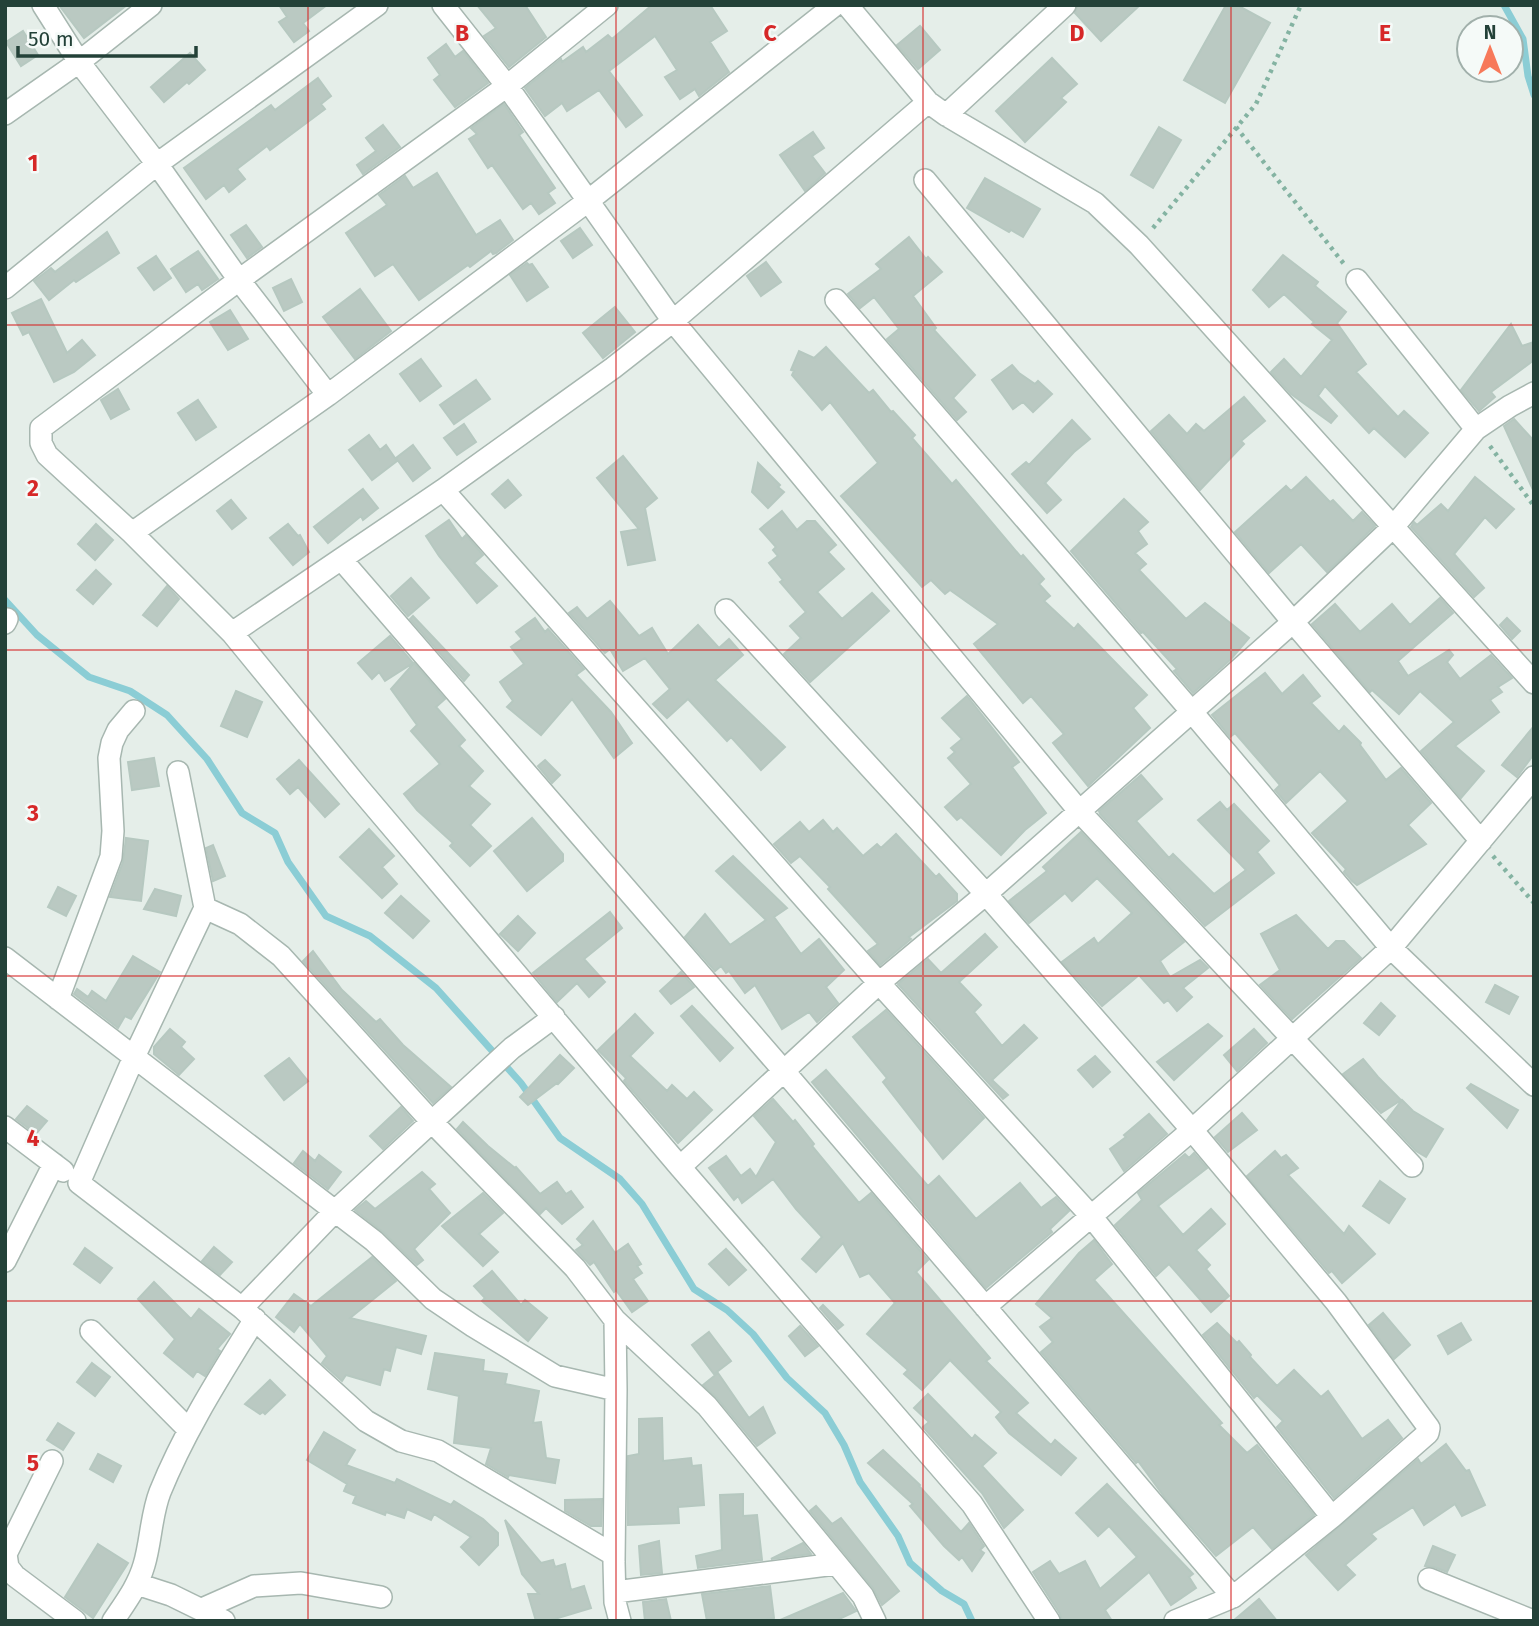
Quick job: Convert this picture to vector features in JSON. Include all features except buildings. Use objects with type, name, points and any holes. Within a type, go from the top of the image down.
[{"type":"street","points":[[43,5],[79,62],[157,164],[239,280],[328,395]]},
{"type":"street","points":[[5,114],[79,62],[151,5]]},
{"type":"street","points":[[5,288],[157,164],[377,5]]},
{"type":"street","points":[[443,5],[507,86],[673,321],[1080,812],[1412,1166]]},
{"type":"street","points":[[607,5],[507,86],[239,280],[41,428],[41,443],[47,455],[132,533],[232,633],[358,787],[680,1167],[972,1504],[1049,1621]]},
{"type":"street","points":[[132,533],[328,395],[588,201],[835,5]]},
{"type":"street","points":[[847,5],[928,102],[1096,203],[1139,245],[1534,683]]},
{"type":"street","points":[[946,115],[1065,5]]},
{"type":"street","points":[[232,633],[443,490],[613,368],[673,321],[928,102]]},
{"type":"street","points":[[925,180],[1293,622],[1481,841]]},
{"type":"street","points":[[1357,280],[1476,429]]},
{"type":"street","points":[[836,300],[1192,712],[1391,948],[1534,1086]]},
{"type":"street","points":[[680,1167],[880,983],[1080,812],[1293,622],[1394,526],[1476,429],[1510,405],[1534,393]]},
{"type":"street","points":[[443,490],[880,983],[1091,1216],[1332,1517]]},
{"type":"street","points":[[341,559],[783,1070],[1233,1597]]},
{"type":"street","points":[[726,610],[986,894],[1192,1130],[1336,1302],[1429,1428],[1428,1433],[1332,1517],[1233,1597],[1175,1621]]},
{"type":"street","points":[[58,999],[111,857],[113,831],[109,758],[118,730],[134,711]]},
{"type":"street","points":[[79,1184],[134,1057],[205,908],[178,772]]},
{"type":"street","points":[[985,1307],[1192,1130],[1391,948],[1534,777]]},
{"type":"street","points":[[205,908],[240,924],[281,956],[432,1122],[575,1268],[615,1320],[708,1406],[863,1596],[875,1621]]},
{"type":"street","points":[[5,958],[374,1241],[433,1299],[555,1376],[616,1390]]},
{"type":"street","points":[[113,1621],[137,1584],[144,1565],[158,1496],[188,1429],[249,1313],[335,1211],[512,1048],[554,1017]]},
{"type":"street","points":[[5,1126],[249,1313],[366,1421],[401,1441],[438,1451],[614,1555]]},
{"type":"street","points":[[5,1261],[54,1164]]},
{"type":"street","points":[[615,1320],[614,1555],[615,1592],[620,1621]]},
{"type":"street","points":[[91,1331],[188,1429]]},
{"type":"street","points":[[52,1461],[6,1554],[8,1567],[15,1576],[75,1621]]},
{"type":"street","points":[[615,1592],[835,1563]]},
{"type":"street","points":[[1429,1579],[1532,1621]]},
{"type":"street","points":[[202,1609],[254,1586],[301,1583],[381,1598]]},
{"type":"street","points":[[137,1584],[171,1595],[224,1621]]},
{"type":"path","points":[[1139,245],[1256,104],[1301,5]]},
{"type":"path","points":[[1236,127],[1357,280]]},
{"type":"path","points":[[1476,429],[1534,506]]},
{"type":"path","points":[[1481,841],[1534,903]]},
{"type":"waterway","points":[[1504,5],[1523,39],[1528,76],[1534,95]]},
{"type":"waterway","points":[[5,600],[37,635],[89,677],[130,691],[167,715],[207,759],[242,813],[275,833],[288,862],[326,916],[370,936],[436,988],[521,1083],[560,1138],[620,1179],[642,1204],[694,1289],[727,1310],[753,1334],[787,1378],[825,1413],[844,1445],[860,1482],[898,1536],[910,1563],[942,1591],[964,1604],[972,1621]]}]
